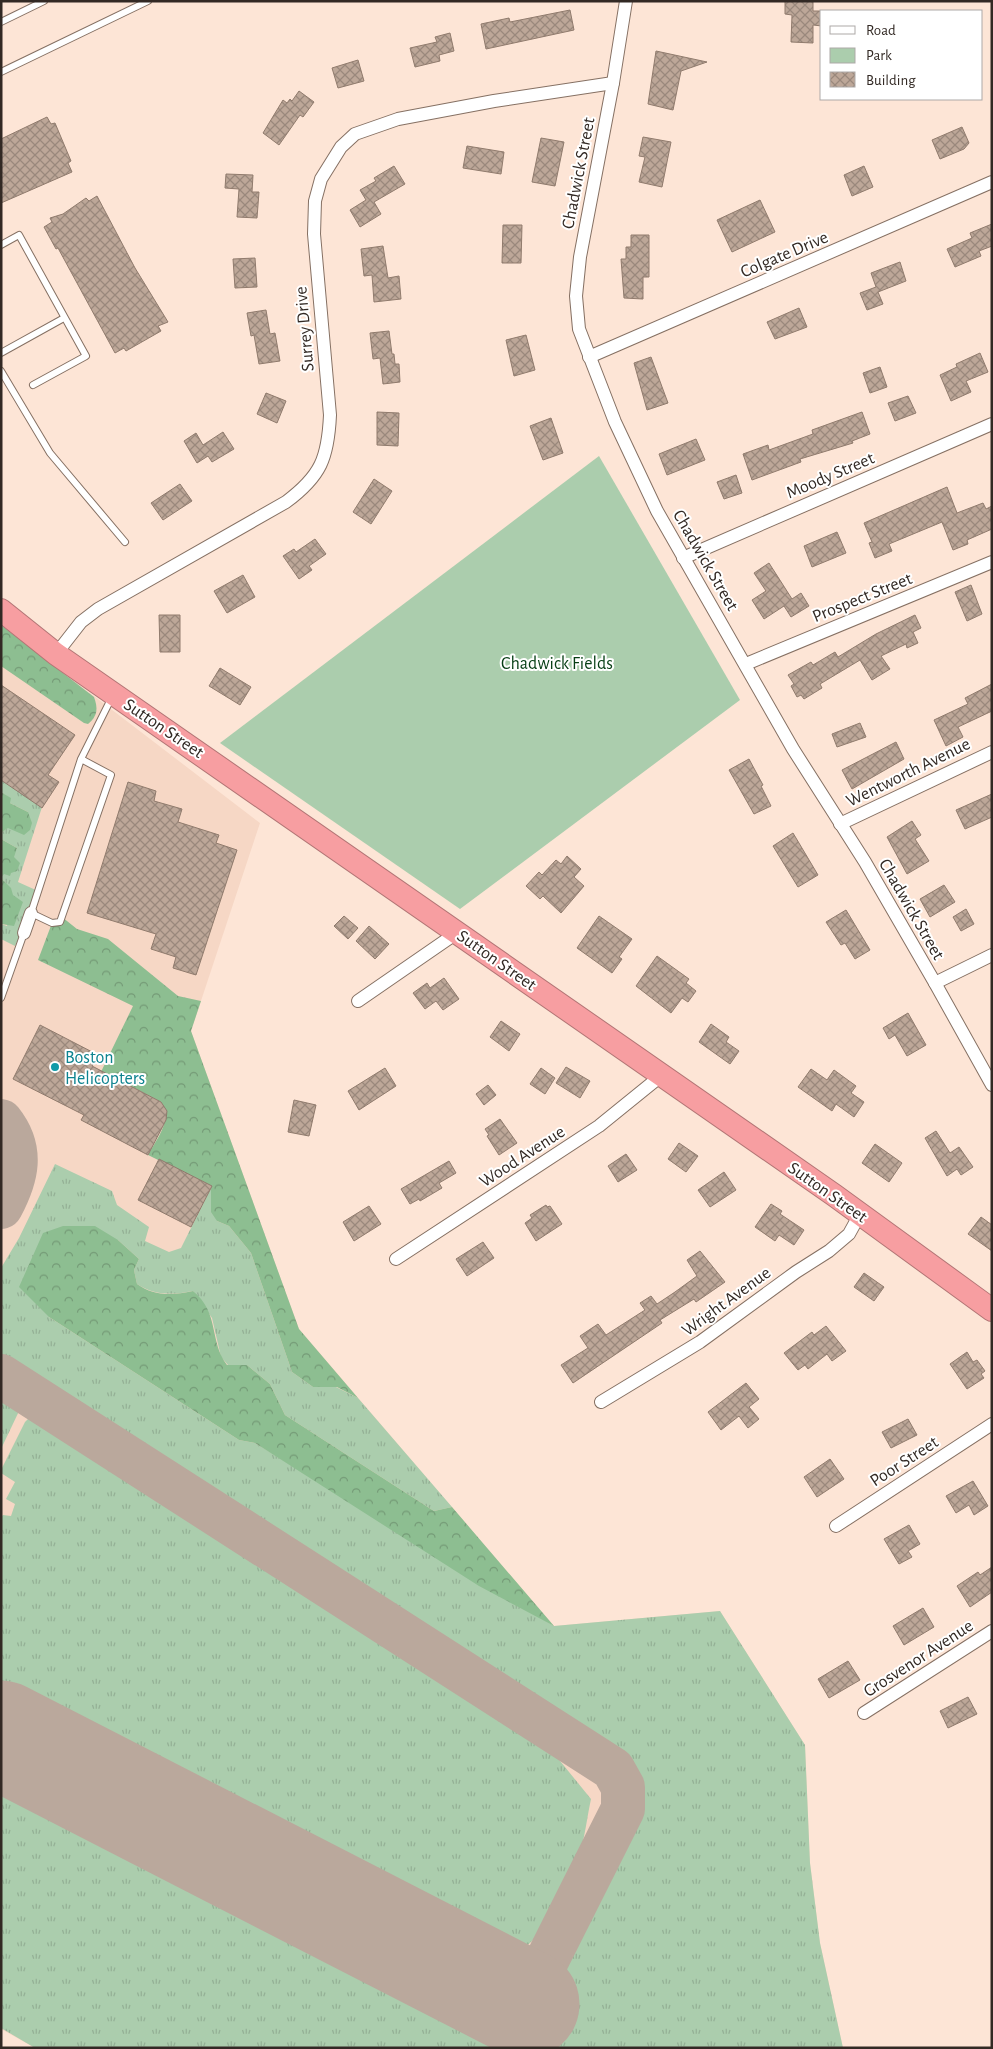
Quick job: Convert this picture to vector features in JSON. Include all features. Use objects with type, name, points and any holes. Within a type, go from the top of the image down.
[{"type":"highway","name":"Sutton Street","points":[[1,610],[56,654],[458,932],[860,1214],[992,1310]]},
{"type":"street","name":"Chadwick Street","points":[[626,1],[613,83],[582,248],[576,296],[579,329],[638,473],[683,558],[746,664],[784,734],[935,983],[992,1085]]},
{"type":"street","name":"Surrey Drive","points":[[56,654],[81,622],[98,609],[286,502],[307,486],[318,472],[324,459],[328,441],[330,415],[314,234],[315,201],[321,179],[341,147],[355,134],[398,119],[494,101],[613,83]]},
{"type":"street","name":"Colgate Drive","points":[[589,357],[992,182]]},
{"type":"street","name":"Moody Street","points":[[683,558],[992,424]]},
{"type":"street","name":"Prospect Street","points":[[746,664],[992,562]]},
{"type":"street","name":"Wentworth Avenue","points":[[840,824],[992,752]]},
{"type":"street","points":[[24,933],[30,913]]},
{"type":"street","points":[[358,1000],[458,932]]},
{"type":"street","points":[[935,983],[992,955]]},
{"type":"street","name":"Wood Avenue","points":[[396,1259],[599,1126],[662,1075]]},
{"type":"street","name":"Wright Avenue","points":[[601,1402],[700,1342],[796,1272],[829,1251],[849,1234],[860,1214]]},
{"type":"street","name":"Poor Street","points":[[836,1526],[992,1424]]},
{"type":"street","name":"Grosvenor Avenue","points":[[864,1713],[992,1631]]},
{"type":"lane","points":[[1,22],[44,1]]},
{"type":"lane","points":[[1,72],[148,1]]},
{"type":"lane","points":[[1,245],[19,235],[86,356],[33,385]]},
{"type":"lane","points":[[1,353],[64,318]]},
{"type":"lane","points":[[1,371],[50,452],[125,542]]},
{"type":"lane","points":[[82,759],[111,775],[60,922],[52,923],[30,913],[82,759],[114,694]]},
{"type":"lane","points":[[1,998],[24,933]]},
{"type":"shaded area","points":[[1,625],[260,823],[191,1031],[299,1329],[554,1626],[720,1611],[805,1745],[810,1863],[820,1943],[843,2048],[35,2048],[1,2029]]},
{"type":"green space","name":"Chadwick Fields","points":[[599,456],[740,700],[460,909],[220,743]]},
{"type":"green space","points":[[1,625],[94,697],[96,712],[94,718],[88,724],[1,666]]},
{"type":"green space","points":[[1,780],[42,807],[18,882],[38,891],[31,913],[15,946],[1,939],[1,924],[7,926],[12,900],[10,889],[1,878],[17,848],[1,839],[1,833],[28,812],[10,803],[10,798],[1,792]]},
{"type":"green space","points":[[1,792],[11,798],[10,803],[28,812],[32,823],[30,830],[24,835],[8,828],[1,833]]},
{"type":"green space","points":[[1,839],[17,848],[14,857],[20,863],[17,871],[11,873],[10,876],[4,874],[1,878]]},
{"type":"green space","points":[[1,878],[11,888],[13,895],[23,902],[14,926],[1,924]]},
{"type":"green space","points":[[62,917],[77,929],[108,939],[178,996],[201,1001],[191,1031],[299,1329],[358,1398],[337,1387],[313,1387],[292,1372],[251,1253],[229,1226],[217,1221],[211,1212],[211,1186],[148,1155],[165,1122],[164,1109],[161,1102],[106,1073],[99,1076],[133,1006],[38,960],[52,923]]},
{"type":"green space","points":[[55,1164],[112,1191],[117,1205],[149,1227],[145,1241],[169,1252],[181,1248],[212,1186],[217,1221],[229,1226],[251,1253],[292,1372],[313,1387],[336,1387],[358,1398],[452,1507],[434,1511],[285,1415],[270,1384],[247,1365],[228,1365],[221,1357],[212,1318],[193,1291],[164,1294],[151,1291],[137,1284],[134,1270],[139,1259],[118,1240],[49,1317],[239,1440],[255,1443],[554,1626],[720,1611],[805,1745],[810,1863],[820,1943],[843,2048],[35,2048],[1,2028],[1,1781],[517,2046],[629,1833],[637,1800],[636,1787],[632,1776],[618,1756],[1,1363],[1,1268],[19,1238]]},
{"type":"green space","points":[[63,1226],[95,1226],[118,1240],[139,1259],[134,1270],[137,1284],[144,1288],[164,1294],[193,1291],[207,1309],[221,1356],[227,1365],[247,1365],[270,1384],[285,1415],[434,1511],[452,1507],[554,1626],[479,1586],[255,1443],[239,1440],[49,1317],[19,1287],[43,1233]]},
{"type":"green space","points":[[1,1393],[21,1407],[1,1449]]},
{"type":"green space","points":[[33,1414],[350,1615],[556,1756],[591,1799],[581,1849],[574,1869],[562,1897],[537,1936],[515,1955],[509,1955],[1,1694],[1,1517],[3,1515],[11,1516],[15,1504],[6,1499],[15,1482],[1,1473],[1,1470],[25,1422]]},
{"type":"building","points":[[785,1],[813,1],[813,11],[820,11],[820,26],[813,25],[813,43],[791,42],[792,15],[785,14]]},
{"type":"building","points":[[570,10],[574,30],[486,49],[481,24],[509,18],[510,22]]},
{"type":"building","points":[[450,33],[454,51],[439,55],[440,61],[415,67],[410,48],[437,42],[435,37]]},
{"type":"building","points":[[656,51],[707,62],[681,71],[673,110],[648,104]]},
{"type":"building","points":[[358,60],[364,81],[338,88],[332,68]]},
{"type":"building","points":[[299,91],[314,102],[303,117],[300,115],[279,145],[263,133],[283,100],[287,103],[290,99],[292,101]]},
{"type":"building","points":[[47,117],[51,124],[55,123],[71,161],[68,163],[72,172],[1,203],[1,139]]},
{"type":"building","points":[[962,127],[969,143],[964,149],[940,159],[932,140]]},
{"type":"building","points":[[643,137],[671,142],[662,187],[639,182],[645,157],[639,156]]},
{"type":"building","points":[[541,138],[564,142],[555,186],[532,182]]},
{"type":"building","points":[[467,146],[504,152],[501,174],[463,168]]},
{"type":"building","points":[[394,166],[405,184],[374,202],[381,214],[360,227],[350,210],[366,200],[360,190],[376,181],[374,178]]},
{"type":"building","points":[[864,166],[873,187],[852,196],[844,175]]},
{"type":"building","points":[[226,174],[253,175],[252,192],[259,192],[257,218],[237,217],[239,189],[225,188]]},
{"type":"building","points":[[97,196],[135,268],[168,322],[158,326],[161,331],[126,351],[124,348],[115,353],[58,248],[56,249],[44,227],[52,222],[50,218],[63,214],[86,198],[89,201]]},
{"type":"building","points":[[760,200],[775,232],[732,252],[717,220]]},
{"type":"building","points":[[992,224],[992,246],[979,251],[981,256],[955,267],[947,249],[972,238],[970,233]]},
{"type":"building","points":[[503,225],[522,225],[521,263],[502,263]]},
{"type":"building","points":[[631,235],[649,235],[649,277],[643,277],[643,299],[624,298],[621,259],[626,259],[626,247],[631,247]]},
{"type":"building","points":[[383,246],[388,278],[399,276],[401,299],[374,302],[372,275],[364,276],[361,249]]},
{"type":"building","points":[[255,258],[257,287],[235,288],[233,259]]},
{"type":"building","points":[[900,262],[906,281],[878,292],[883,304],[867,310],[860,293],[876,287],[871,273]]},
{"type":"building","points":[[799,308],[807,327],[775,339],[767,322]]},
{"type":"building","points":[[266,310],[270,334],[275,333],[280,361],[259,364],[254,335],[251,336],[247,313]]},
{"type":"building","points":[[389,331],[395,364],[399,364],[400,382],[383,384],[380,358],[373,359],[370,333]]},
{"type":"building","points":[[526,335],[535,370],[514,376],[506,340]]},
{"type":"building","points":[[980,353],[988,372],[966,381],[971,392],[951,401],[940,375],[957,367],[956,364]]},
{"type":"building","points":[[651,357],[668,403],[647,410],[634,363]]},
{"type":"building","points":[[880,367],[887,387],[870,393],[863,373]]},
{"type":"building","points":[[266,393],[286,401],[277,423],[257,414]]},
{"type":"building","points":[[908,396],[916,413],[895,421],[888,403]]},
{"type":"building","points":[[377,412],[399,413],[398,446],[377,445]]},
{"type":"building","points":[[862,412],[870,434],[852,441],[853,443],[800,459],[801,462],[752,480],[743,454],[768,445],[769,450],[813,434],[812,430]]},
{"type":"building","points":[[551,418],[563,453],[543,460],[530,426]]},
{"type":"building","points":[[223,432],[234,449],[212,462],[208,456],[197,463],[184,441],[196,433],[203,445]]},
{"type":"building","points":[[696,439],[705,460],[667,475],[659,454]]},
{"type":"building","points":[[736,475],[742,493],[724,499],[717,482]]},
{"type":"building","points":[[374,479],[392,491],[371,524],[353,512]]},
{"type":"building","points":[[180,484],[192,501],[163,520],[151,503]]},
{"type":"building","points":[[947,487],[957,513],[983,503],[986,509],[992,506],[992,529],[967,540],[968,544],[953,550],[942,522],[889,544],[892,551],[875,558],[869,543],[872,542],[864,523]]},
{"type":"building","points":[[837,532],[846,553],[812,567],[804,546]]},
{"type":"building","points":[[315,539],[326,554],[309,566],[312,570],[299,579],[283,556],[294,549],[296,552]]},
{"type":"building","points":[[769,563],[792,599],[801,593],[809,606],[791,617],[784,606],[764,619],[752,600],[766,591],[754,573]]},
{"type":"building","points":[[243,575],[255,597],[227,613],[214,591]]},
{"type":"building","points":[[971,585],[982,614],[967,621],[955,592]]},
{"type":"building","points":[[159,615],[180,615],[180,652],[160,652]]},
{"type":"building","points":[[915,615],[921,628],[913,632],[918,643],[907,648],[906,644],[881,656],[890,669],[872,680],[860,660],[820,684],[822,688],[804,699],[801,695],[797,697],[791,686],[794,684],[788,675],[811,662],[813,665],[835,652],[838,657],[876,634]]},
{"type":"building","points":[[220,668],[251,687],[240,705],[209,686]]},
{"type":"building","points":[[992,684],[992,711],[958,727],[963,737],[946,746],[934,720],[968,704],[965,698]]},
{"type":"building","points":[[1,685],[75,735],[48,775],[59,782],[42,808],[1,780]]},
{"type":"building","points":[[860,723],[866,737],[837,747],[832,734]]},
{"type":"building","points":[[896,742],[904,759],[852,789],[842,770]]},
{"type":"building","points":[[749,759],[763,785],[761,786],[771,806],[754,814],[729,770]]},
{"type":"building","points":[[128,782],[156,791],[154,801],[182,809],[178,822],[219,835],[216,843],[237,850],[196,975],[173,968],[176,957],[151,949],[156,934],[87,913]]},
{"type":"building","points":[[992,794],[992,817],[965,829],[956,810]]},
{"type":"building","points":[[912,821],[921,835],[915,839],[929,861],[907,874],[887,837]]},
{"type":"building","points":[[793,833],[818,875],[798,887],[773,846]]},
{"type":"building","points":[[567,856],[581,869],[574,877],[584,886],[561,913],[543,896],[540,899],[526,886],[539,872],[542,875],[556,860],[561,864]]},
{"type":"building","points":[[944,885],[955,902],[930,917],[920,899]]},
{"type":"building","points":[[966,909],[974,924],[961,931],[953,917]]},
{"type":"building","points":[[846,910],[870,950],[855,959],[845,943],[841,945],[826,922]]},
{"type":"building","points":[[344,916],[358,928],[348,939],[334,926]]},
{"type":"building","points":[[599,916],[632,939],[619,957],[622,959],[612,973],[577,948]]},
{"type":"building","points":[[369,926],[389,944],[375,959],[356,941]]},
{"type":"building","points":[[657,956],[689,979],[686,983],[696,991],[688,1002],[682,998],[671,1013],[636,986]]},
{"type":"building","points":[[444,978],[459,999],[443,1010],[436,1001],[425,1009],[413,993],[427,983],[430,988]]},
{"type":"building","points":[[908,1013],[926,1045],[907,1056],[895,1035],[889,1039],[883,1028]]},
{"type":"building","points":[[501,1021],[520,1034],[509,1051],[490,1037]]},
{"type":"building","points":[[711,1024],[729,1037],[726,1042],[739,1051],[730,1064],[699,1042]]},
{"type":"building","points":[[40,1025],[98,1055],[92,1066],[161,1102],[167,1111],[166,1120],[148,1155],[81,1120],[84,1115],[13,1079]]},
{"type":"building","points":[[566,1067],[590,1081],[580,1098],[556,1083]]},
{"type":"building","points":[[385,1068],[396,1086],[359,1110],[348,1091]]},
{"type":"building","points":[[541,1068],[555,1078],[545,1094],[530,1084]]},
{"type":"building","points":[[811,1069],[827,1080],[834,1070],[856,1086],[851,1093],[864,1102],[854,1117],[836,1104],[832,1111],[798,1087]]},
{"type":"building","points":[[488,1085],[496,1095],[484,1105],[476,1094]]},
{"type":"building","points":[[294,1100],[316,1105],[309,1136],[288,1132]]},
{"type":"building","points":[[500,1119],[517,1143],[499,1155],[487,1136],[489,1135],[485,1129]]},
{"type":"building","points":[[936,1131],[950,1153],[959,1147],[973,1167],[961,1175],[957,1169],[947,1176],[925,1138]]},
{"type":"building","points":[[679,1143],[698,1156],[686,1172],[668,1159]]},
{"type":"building","points":[[875,1144],[902,1163],[889,1182],[862,1163]]},
{"type":"building","points":[[626,1154],[637,1170],[618,1182],[608,1166]]},
{"type":"building","points":[[159,1159],[212,1186],[191,1227],[138,1200]]},
{"type":"building","points":[[449,1161],[456,1173],[439,1183],[442,1188],[420,1201],[419,1199],[410,1204],[401,1189]]},
{"type":"building","points":[[724,1172],[736,1190],[710,1207],[698,1190]]},
{"type":"building","points":[[771,1204],[782,1211],[780,1214],[804,1230],[794,1245],[779,1235],[775,1241],[755,1227]]},
{"type":"building","points":[[546,1205],[547,1207],[550,1206],[562,1224],[536,1241],[525,1223],[532,1218],[530,1215]]},
{"type":"building","points":[[369,1206],[381,1224],[354,1241],[343,1222]]},
{"type":"building","points":[[981,1217],[992,1225],[992,1251],[968,1234]]},
{"type":"building","points":[[483,1242],[494,1258],[467,1276],[456,1259]]},
{"type":"building","points":[[700,1251],[725,1282],[696,1302],[694,1299],[660,1320],[662,1323],[573,1383],[561,1365],[588,1348],[580,1336],[598,1324],[606,1335],[645,1310],[640,1303],[651,1296],[657,1304],[675,1292],[697,1276],[687,1260]]},
{"type":"building","points":[[864,1273],[884,1287],[874,1301],[854,1287]]},
{"type":"building","points":[[826,1326],[846,1351],[832,1361],[827,1354],[808,1369],[805,1365],[798,1370],[784,1353],[812,1332],[814,1335]]},
{"type":"building","points":[[967,1352],[973,1362],[977,1360],[985,1371],[981,1374],[984,1378],[967,1389],[950,1364]]},
{"type":"building","points":[[746,1383],[759,1399],[749,1407],[759,1419],[748,1428],[739,1416],[721,1430],[708,1412]]},
{"type":"building","points":[[908,1419],[917,1435],[891,1448],[882,1432]]},
{"type":"building","points":[[830,1459],[844,1479],[817,1497],[804,1477]]},
{"type":"building","points":[[973,1481],[988,1506],[974,1515],[969,1505],[956,1513],[946,1496]]},
{"type":"building","points":[[909,1525],[920,1544],[908,1551],[912,1557],[899,1564],[884,1539]]},
{"type":"building","points":[[992,1567],[992,1592],[970,1607],[957,1586],[978,1572],[980,1575]]},
{"type":"building","points":[[923,1608],[934,1627],[904,1645],[893,1626]]},
{"type":"building","points":[[848,1661],[860,1680],[829,1698],[818,1679]]},
{"type":"building","points":[[968,1697],[977,1714],[948,1728],[940,1711]]},
{"type":"taxiway","points":[[1,1121],[13,1142],[16,1164],[11,1185],[1,1207]]},
{"type":"taxiway","points":[[1,1376],[613,1769],[623,1787],[623,1809],[525,2004]]},
{"type":"runway","points":[[1,1735],[525,2004]]},
{"type":"place","name":"Boston Helicopters","points":[[55,1067]]}]
